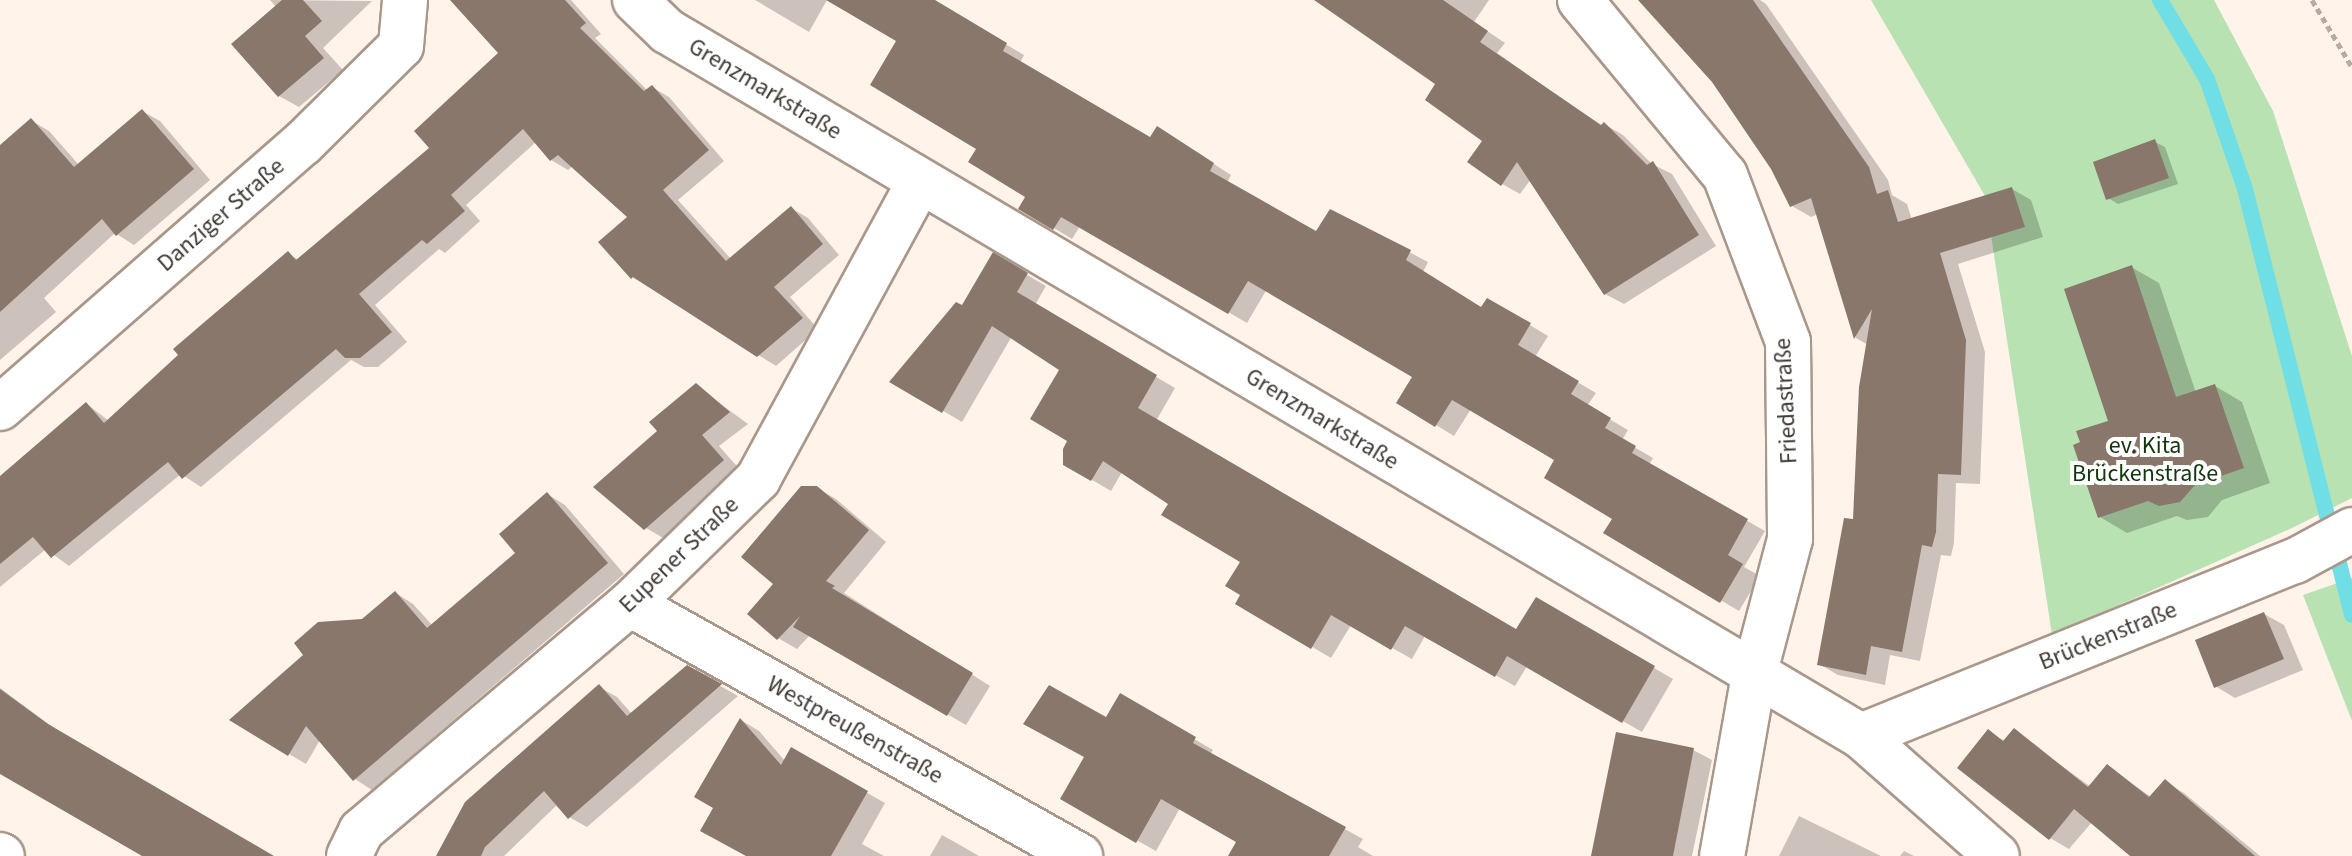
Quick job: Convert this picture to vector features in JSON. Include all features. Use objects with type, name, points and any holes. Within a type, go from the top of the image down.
[{"type":"street","name":"Danziger Straße","points":[[0,408],[302,144],[401,46],[405,0]]},
{"type":"street","name":"Grenzmarkstraße","points":[[635,0],[667,31],[1861,736],[1997,856]]},
{"type":"street","name":"Friedastraße","points":[[1580,0],[1725,175],[1788,342],[1790,539],[1754,675],[1722,856]]},
{"type":"street","name":"Eupener Straße","points":[[349,856],[361,831],[630,604],[758,479],[920,181]]},
{"type":"street","name":"Brückenstraße","points":[[1861,736],[2295,561],[2352,530]]},
{"type":"street","name":"Westpreußenstraße","points":[[630,604],[1080,856]]},
{"type":"path","points":[[2312,0],[2352,67]]},
{"type":"green space","name":"ev. Kita Brückenstraße","points":[[1871,0],[2214,0],[2273,111],[2352,356],[2352,498],[2052,635],[1985,196]]},
{"type":"green space","points":[[2352,578],[2352,721],[2303,595]]},
{"type":"building","points":[[282,0],[303,0],[322,21],[305,36],[324,58],[278,97],[231,44]]},
{"type":"building","points":[[450,0],[565,0],[586,23],[580,28],[644,91],[652,85],[709,150],[663,190],[726,261],[791,206],[823,244],[774,287],[803,318],[757,357],[633,277],[631,279],[598,242],[627,217],[558,155],[550,161],[523,129],[451,195],[465,211],[427,244],[422,240],[359,294],[392,332],[360,358],[345,358],[336,349],[182,479],[168,462],[51,558],[33,537],[0,564],[0,476],[86,402],[104,423],[178,355],[173,349],[288,251],[296,260],[429,148],[414,131],[498,53]]},
{"type":"building","points":[[826,0],[935,0],[1007,43],[1003,51],[1150,137],[1157,126],[1214,163],[1210,171],[1316,231],[1330,209],[1411,250],[1406,260],[1481,307],[1487,298],[1531,323],[1518,345],[1579,381],[1571,394],[1611,418],[1605,428],[1636,446],[1632,453],[1748,519],[1728,555],[1743,564],[1720,603],[1603,533],[1612,519],[1544,478],[1554,460],[1452,400],[1435,427],[1396,403],[1412,377],[1248,281],[1228,314],[1061,217],[1053,230],[1018,209],[1025,197],[968,162],[976,149],[870,85],[896,41]]},
{"type":"building","points":[[1314,0],[1443,0],[1488,31],[1480,42],[1601,125],[1604,122],[1647,165],[1653,161],[1699,235],[1604,295],[1517,162],[1501,186],[1467,162],[1482,141],[1425,100],[1435,84]]},
{"type":"building","points":[[1638,0],[1753,0],[1869,167],[1877,194],[1888,190],[1898,222],[2012,187],[2025,227],[1940,253],[1966,340],[1961,475],[1938,474],[1936,532],[1932,547],[1922,545],[1902,652],[1871,646],[1866,675],[1817,665],[1844,518],[1853,519],[1859,387],[1872,309],[1854,339],[1811,198],[1790,207],[1771,169],[1712,82]]},
{"type":"building","points":[[142,109],[194,169],[116,236],[102,219],[0,312],[0,145],[31,118],[74,167]]},
{"type":"building","points":[[2155,139],[2169,178],[2106,200],[2093,162]]},
{"type":"building","points":[[993,252],[1028,273],[1017,292],[1157,375],[1138,408],[1516,629],[1536,597],[1655,666],[1622,723],[1507,656],[1495,677],[1405,626],[1391,650],[1331,615],[1311,649],[1235,604],[1240,595],[1225,586],[1240,562],[1161,515],[1168,504],[1103,461],[1091,481],[1063,465],[1063,449],[1067,441],[1030,419],[1059,370],[992,326],[942,413],[889,382],[956,302],[962,305]]},
{"type":"building","points":[[2132,265],[2176,397],[2215,384],[2244,468],[2195,485],[2180,502],[2159,506],[2148,501],[2098,518],[2073,445],[2080,442],[2076,431],[2108,421],[2064,289]]},
{"type":"building","points":[[696,383],[730,412],[702,435],[724,460],[644,530],[593,487],[657,431],[649,422]]},
{"type":"building","points":[[801,486],[817,486],[869,530],[826,581],[835,586],[832,588],[973,673],[947,716],[793,627],[800,616],[777,640],[747,614],[773,584],[741,557]]},
{"type":"building","points":[[547,492],[608,563],[353,781],[306,726],[288,756],[229,720],[303,655],[294,643],[318,622],[362,619],[395,591],[427,628],[515,553],[499,534]]},
{"type":"building","points":[[2264,612],[2284,659],[2214,688],[2195,640]]},
{"type":"building","points":[[687,665],[722,684],[568,819],[544,791],[485,847],[481,856],[436,856],[465,802],[599,684],[627,716]]},
{"type":"building","points":[[1049,685],[1106,717],[1120,693],[1196,737],[1193,743],[1346,827],[1329,856],[1228,856],[1236,842],[1161,799],[1136,843],[1060,799],[1084,757],[1023,724]]},
{"type":"building","points":[[0,689],[48,724],[274,856],[142,856],[0,774]]},
{"type":"building","points":[[740,718],[781,765],[791,747],[868,791],[831,856],[746,856],[700,831],[713,808],[694,797]]},
{"type":"building","points":[[2014,728],[2088,787],[2107,764],[2149,797],[2165,779],[2255,856],[2130,856],[2074,809],[2049,840],[1957,768],[1988,729],[2003,741]]},
{"type":"building","points":[[1616,732],[1694,748],[1673,856],[1591,856]]},
{"type":"waterway","points":[[2160,0],[2207,79],[2245,189],[2352,615]]}]
